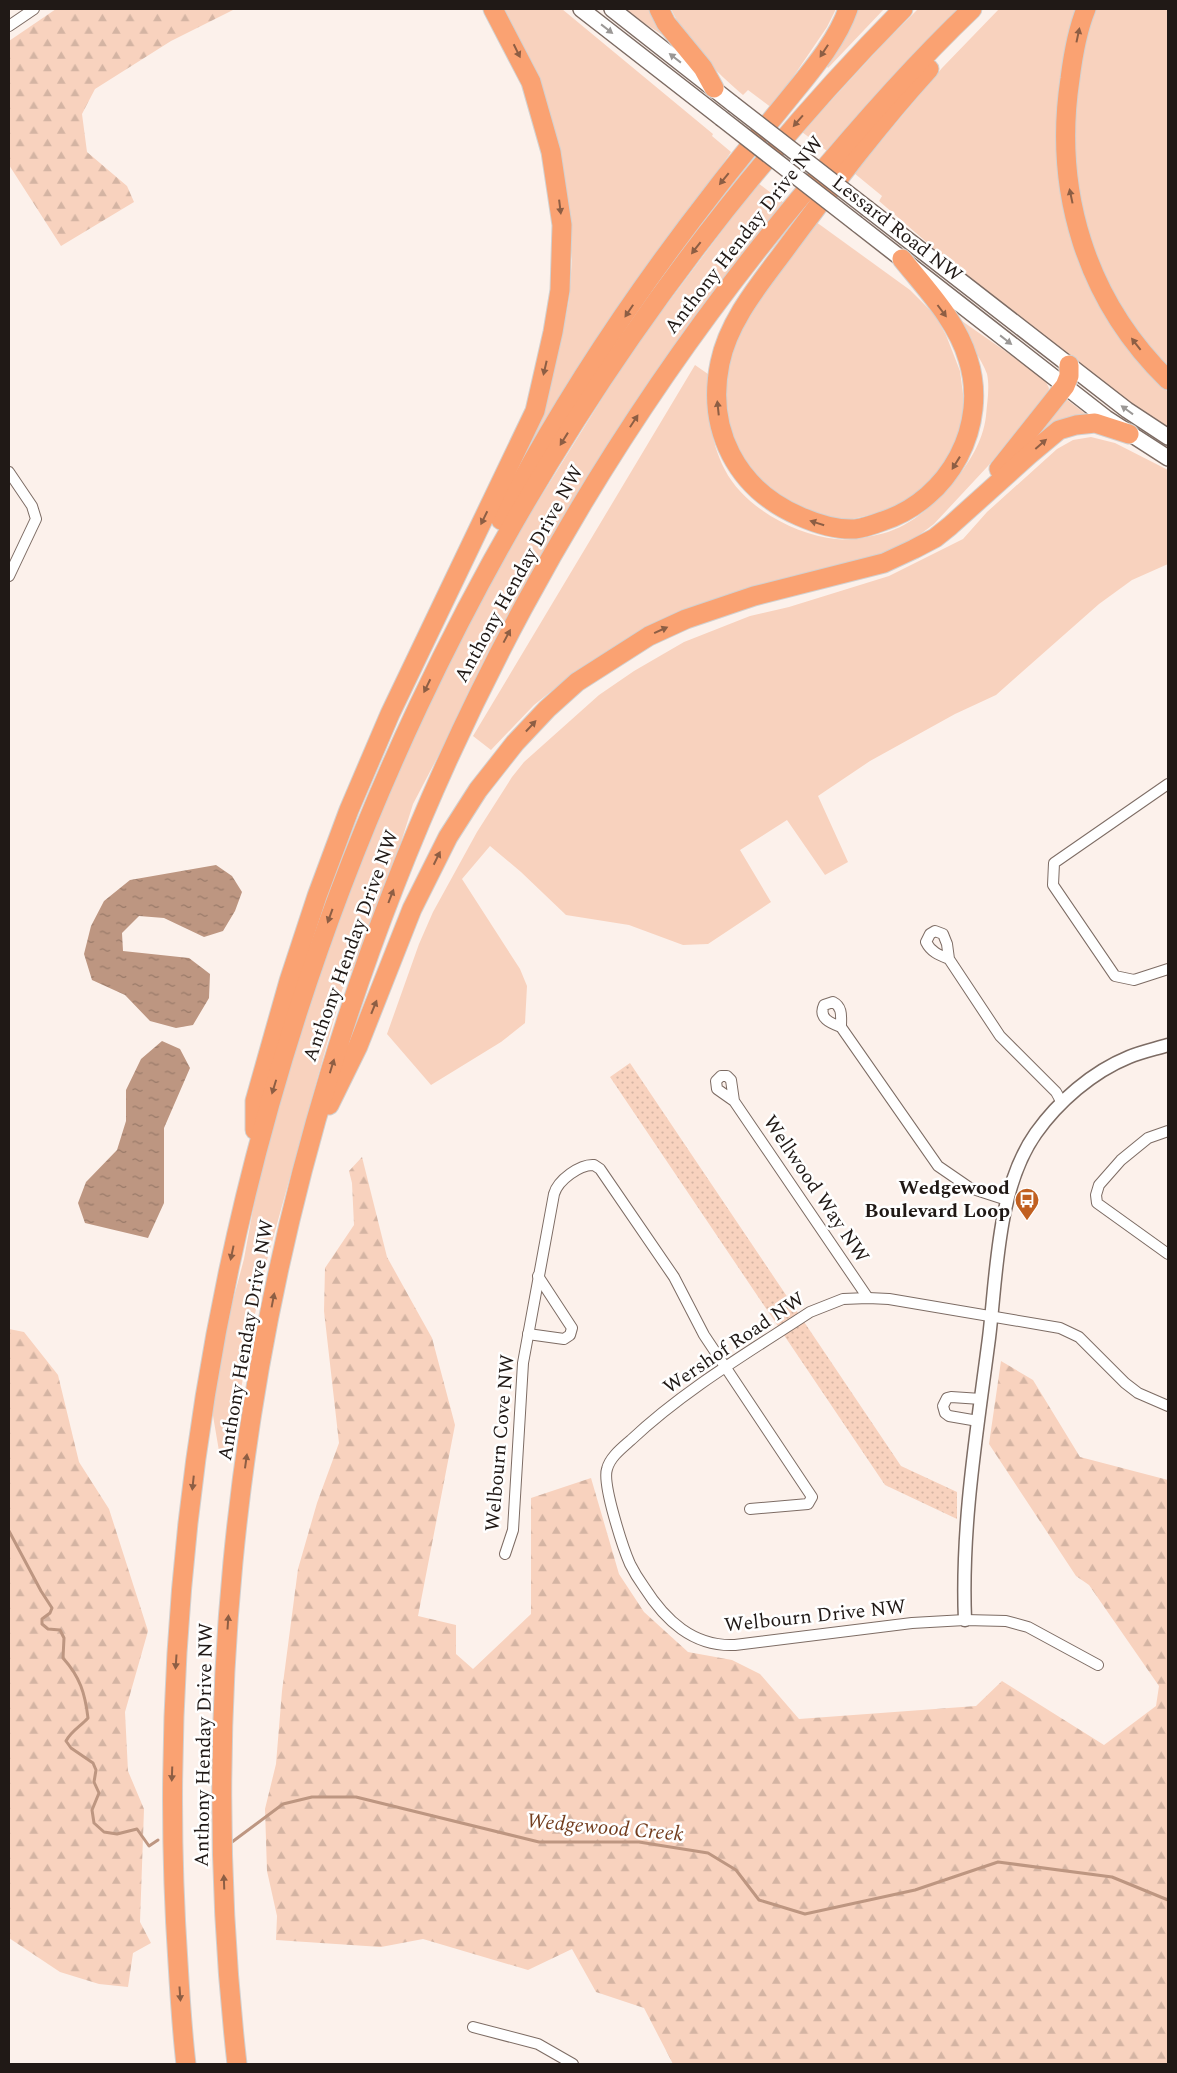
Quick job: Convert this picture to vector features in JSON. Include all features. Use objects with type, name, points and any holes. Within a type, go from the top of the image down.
[{"type":"highway","points":[[255,1155],[255,1101],[289,981],[317,896],[349,810],[390,714],[535,411],[553,332],[560,290],[562,226],[551,152],[532,82],[493,9]]},
{"type":"highway","points":[[659,9],[666,23],[704,68],[714,88]]},
{"type":"highway","points":[[448,642],[477,568],[522,480],[588,371],[648,282],[715,190],[811,71],[837,33],[848,9]]},
{"type":"highway","name":"Anthony Henday Drive NW","points":[[186,2064],[177,1945],[172,1809],[174,1726],[182,1577],[197,1446],[220,1311],[255,1155],[291,1030],[348,867],[387,773],[448,642],[541,475],[590,398],[675,274],[800,119],[862,50],[903,9]]},
{"type":"highway","name":"Anthony Henday Drive NW","points":[[237,2064],[226,1948],[222,1824],[223,1723],[234,1552],[260,1367],[283,1250],[308,1146],[342,1032],[407,853],[480,689],[553,554],[636,417],[716,303],[775,227],[844,145],[918,63],[972,9]]},
{"type":"highway","points":[[902,258],[946,316],[968,357],[974,382],[974,410],[967,436],[959,458],[947,476],[915,505],[896,517],[857,529],[818,524],[773,503],[739,470],[721,430],[717,409],[720,362],[729,336],[744,309],[828,192],[922,76],[986,9]]},
{"type":"highway","points":[[1086,9],[1073,57],[1066,102],[1066,173],[1073,210],[1089,260],[1113,310],[1145,356],[1168,380]]},
{"type":"highway","points":[[965,511],[1065,386],[1069,376],[1069,365]]},
{"type":"highway","points":[[308,1146],[358,1046],[412,909],[448,837],[478,790],[515,743],[547,708],[577,682],[649,636],[686,619],[725,605],[884,563],[935,538],[1059,430],[1076,425],[1095,423],[1129,434]]},
{"type":"main road","name":"Lessard Road NW","points":[[581,9],[1065,386],[1129,434],[1168,458]]},
{"type":"main road","name":"Lessard Road NW","points":[[612,9],[1127,410],[1168,437]]},
{"type":"street","points":[[9,26],[34,9]]},
{"type":"street","points":[[9,472],[32,506],[36,519],[9,576]]},
{"type":"street","points":[[1168,784],[1054,864],[1053,886],[1115,976],[1134,980],[1168,968]]},
{"type":"street","points":[[949,959],[1000,1036],[1056,1092],[1062,1103]]},
{"type":"street","points":[[841,1027],[938,1166],[970,1188],[1007,1200]]},
{"type":"street","points":[[964,1620],[967,1520],[978,1421],[1007,1200],[1015,1170],[1036,1134],[1062,1103],[1090,1079],[1128,1058],[1168,1044]]},
{"type":"street","name":"Wellwood Way NW","points":[[734,1101],[868,1298]]},
{"type":"street","points":[[1168,1131],[1148,1138],[1134,1148],[1099,1185],[1096,1195],[1097,1203],[1168,1254]]},
{"type":"street","name":"Welbourn Cove NW","points":[[505,1554],[513,1530],[523,1363],[538,1276],[557,1186],[582,1167],[594,1165],[600,1170],[674,1277],[699,1328],[726,1368]]},
{"type":"street","name":"Welbourn Cove NW","points":[[528,1334],[564,1339],[570,1335],[572,1328],[538,1276]]},
{"type":"street","name":"Wershof Road NW","points":[[607,1468],[616,1454],[654,1419],[726,1368],[817,1308],[843,1300],[889,1299],[1060,1328],[1079,1337],[1125,1383],[1138,1393],[1168,1406]]},
{"type":"street","points":[[726,1368],[812,1497],[808,1504],[750,1509]]},
{"type":"street","points":[[978,1421],[949,1416],[945,1413],[943,1406],[947,1398],[951,1397],[981,1399]]},
{"type":"street","name":"Welbourn Drive NW","points":[[607,1468],[606,1484],[626,1554],[636,1575],[669,1620],[692,1636],[719,1645],[735,1645],[912,1623],[964,1620],[1006,1621],[1022,1625],[1098,1666]]},
{"type":"street","points":[[473,2028],[538,2044],[573,2064]]},
{"type":"green space","points":[[56,9],[235,9],[171,41],[95,89],[82,114],[87,152],[127,186],[134,202],[61,246],[9,165],[9,41]]},
{"type":"green space","points":[[500,9],[562,9],[713,134],[712,136],[731,152],[537,439],[532,441],[563,331],[569,300],[572,260],[567,212]]},
{"type":"green space","points":[[622,9],[653,9],[665,35],[664,36]]},
{"type":"green space","points":[[671,9],[836,9],[827,27],[772,108],[748,90],[743,95],[722,76],[702,56],[685,34]]},
{"type":"green space","points":[[854,9],[884,9],[828,68],[825,64]]},
{"type":"green space","points":[[918,9],[961,9],[827,151],[802,132],[885,42]]},
{"type":"green space","points":[[999,9],[1077,9],[1063,66],[1058,101],[1056,136],[1058,171],[1064,206],[1072,240],[1084,273],[1099,304],[1139,362],[1168,392],[1168,429],[1142,413],[975,284],[879,201],[882,196],[854,173],[942,68]]},
{"type":"green space","points":[[1095,9],[1168,9],[1168,367],[1139,334],[1114,297],[1101,270],[1081,208],[1076,174],[1074,106],[1078,72],[1085,39]]},
{"type":"green space","points":[[758,183],[784,203],[760,231],[701,309],[631,410],[587,478],[559,526],[413,804],[377,919],[342,990],[267,1260],[251,1332],[232,1441],[226,1453],[222,1454],[219,1451],[211,1404],[232,1304],[244,1259],[261,1165],[282,1090],[345,899],[428,700],[502,559],[631,352]]},
{"type":"green space","points":[[812,219],[910,290],[935,315],[946,335],[960,371],[963,394],[964,406],[960,434],[952,451],[934,479],[909,498],[896,505],[879,513],[848,520],[830,520],[791,508],[744,465],[721,406],[728,357],[743,322]]},
{"type":"green space","points":[[959,319],[1044,378],[1049,388],[1048,394],[988,466],[934,524],[906,545],[867,561],[616,648],[563,682],[534,705],[491,750],[473,736],[695,365],[708,374],[710,423],[720,458],[725,470],[745,496],[772,517],[804,532],[841,539],[855,539],[888,532],[915,518],[930,506],[957,477],[969,461],[978,444],[986,416],[988,379],[982,362],[957,322]]},
{"type":"green space","points":[[1066,399],[1087,415],[1060,421],[1037,436]]},
{"type":"green space","points":[[1091,437],[1115,443],[1168,470],[1168,564],[1132,580],[1099,604],[996,695],[955,714],[870,761],[818,796],[848,862],[825,875],[787,820],[740,850],[771,902],[708,944],[683,945],[629,925],[566,915],[521,872],[490,846],[462,879],[520,969],[527,986],[525,1023],[501,1042],[431,1085],[387,1034],[419,944],[433,912],[477,832],[512,777],[524,762],[599,695],[634,671],[684,642],[750,616],[789,607],[889,576],[963,539],[987,512],[1057,449],[1073,440]]},
{"type":"green space","points":[[630,1063],[901,1466],[957,1492],[957,1519],[885,1485],[610,1077]]},
{"type":"green space","points":[[362,1157],[387,1257],[432,1338],[455,1425],[418,1616],[456,1625],[456,1654],[473,1669],[531,1614],[531,1498],[591,1478],[619,1574],[644,1612],[688,1652],[732,1660],[760,1674],[799,1719],[976,1706],[1002,1681],[1104,1745],[1156,1706],[1159,1686],[1089,1585],[1076,1576],[989,1444],[1001,1361],[1033,1380],[1080,1457],[1168,1480],[1168,2064],[673,2064],[644,2008],[596,1992],[572,1949],[528,1970],[423,1939],[381,1947],[276,1940],[277,1916],[267,1871],[265,1809],[276,1764],[282,1691],[298,1569],[317,1503],[339,1443],[324,1311],[325,1268],[354,1225],[352,1183],[349,1171]]},
{"type":"green space","points":[[9,1329],[24,1332],[58,1375],[79,1462],[109,1509],[148,1631],[125,1712],[128,1771],[144,1809],[140,1922],[151,1943],[133,1953],[128,1987],[99,1984],[60,1972],[9,1938]]},
{"type":"water","points":[[216,865],[232,876],[242,892],[235,911],[223,931],[204,937],[164,918],[139,916],[122,933],[123,951],[189,958],[210,974],[209,998],[193,1025],[176,1028],[150,1021],[125,995],[92,980],[84,954],[91,926],[104,901],[130,880]]},
{"type":"water","points":[[162,1041],[180,1049],[190,1068],[164,1128],[164,1203],[148,1238],[85,1223],[78,1203],[86,1182],[117,1150],[126,1121],[126,1090],[141,1059]]},
{"type":"waterway","name":"Wedgewood Creek","points":[[9,1531],[52,1608],[50,1613],[42,1619],[42,1624],[48,1629],[60,1630],[64,1638],[63,1658],[74,1672],[83,1693],[88,1718],[66,1741],[71,1748],[93,1763],[96,1770],[94,1782],[99,1793],[92,1810],[94,1823],[104,1832],[117,1834],[137,1829],[149,1846],[158,1840]]},
{"type":"waterway","name":"Wedgewood Creek","points":[[232,1842],[283,1804],[312,1797],[356,1797],[539,1842],[639,1842],[708,1853],[736,1870],[759,1900],[805,1914],[915,1890],[998,1862],[1112,1877],[1168,1900]]},
{"type":"place","name":"Wedgewood Boulevard Loop","points":[[1027,1221]]}]
